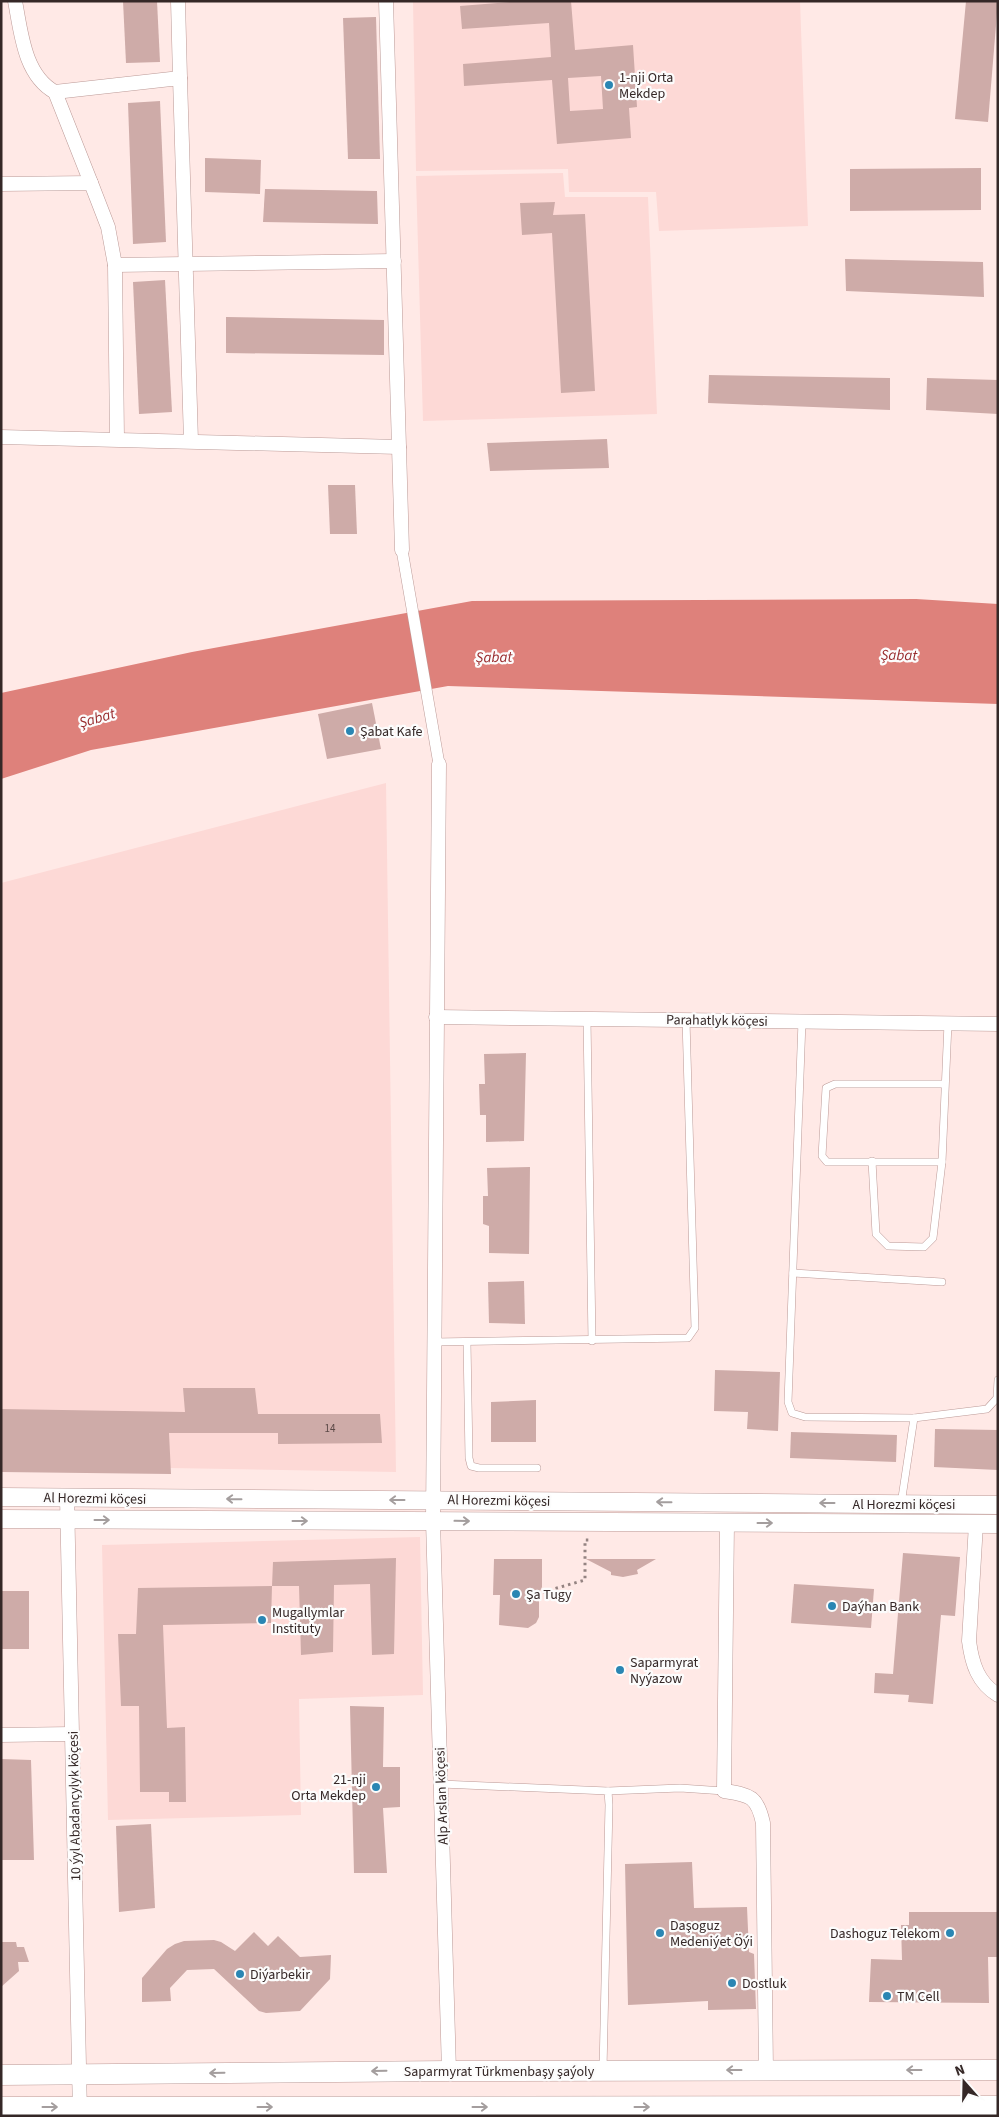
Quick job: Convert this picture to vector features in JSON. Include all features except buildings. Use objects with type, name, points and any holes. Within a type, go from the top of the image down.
[{"type":"main road","name":"Saparmyrat Türkmenbaşy şaýoly","points":[[1,2075],[450,2070],[998,2070]]},
{"type":"main road","points":[[1,2107],[80,2111],[953,2111],[998,2106]]},
{"type":"street","points":[[15,1],[22,38],[31,67],[43,86],[54,92],[180,78]]},
{"type":"street","points":[[178,1],[191,441]]},
{"type":"street","points":[[386,1],[402,550],[439,764]]},
{"type":"street","points":[[54,92],[108,226],[115,265],[117,439]]},
{"type":"street","points":[[1,184],[91,183]]},
{"type":"street","points":[[115,265],[394,261]]},
{"type":"street","points":[[1,436],[399,446]]},
{"type":"street","name":"Alp Arslan köçesi","points":[[439,764],[434,1521],[450,2070]]},
{"type":"street","name":"Parahatlyk köçesi","points":[[436,1017],[998,1024]]},
{"type":"street","name":"Al Horezmi köçesi","points":[[1,1497],[998,1505]]},
{"type":"street","name":"10 ýyl Abadançylyk köçesi","points":[[67,1497],[80,2111]]},
{"type":"street","name":"Al Horezmi köçesi","points":[[1,1519],[998,1524]]},
{"type":"street","points":[[727,1522],[724,1791],[751,1797],[756,1801],[763,1822],[766,2070]]},
{"type":"street","points":[[976,1524],[969,1641],[971,1657],[980,1679],[988,1689],[998,1695]]},
{"type":"street","points":[[1,1735],[72,1734]]},
{"type":"lane","points":[[587,1019],[592,1341]]},
{"type":"lane","points":[[434,1342],[688,1338],[696,1328],[686,1020]]},
{"type":"lane","points":[[802,1021],[788,1402],[792,1413],[805,1417],[914,1418],[987,1409],[997,1398],[998,1380]]},
{"type":"lane","points":[[872,1161],[876,1234],[888,1246],[924,1247],[933,1238],[942,1162],[948,1023]]},
{"type":"lane","points":[[942,1162],[828,1162],[822,1156],[826,1088],[835,1084],[945,1084]]},
{"type":"lane","points":[[793,1273],[942,1282]]},
{"type":"lane","points":[[467,1342],[468,1458],[471,1466],[479,1468],[537,1468]]},
{"type":"lane","points":[[901,1504],[914,1418]]},
{"type":"lane","points":[[441,1784],[608,1791],[680,1788],[724,1791]]},
{"type":"lane","points":[[603,2070],[608,1791]]},
{"type":"path","points":[[543,1592],[585,1580],[585,1540],[593,1540]]},
{"type":"shaded area","name":"1-nji Orta Mekdep","points":[[413,1],[800,1],[808,226],[659,231],[656,192],[569,192],[568,169],[416,171]]},
{"type":"shaded area","points":[[563,173],[565,197],[648,197],[657,414],[423,421],[416,176]]},
{"type":"shaded area","points":[[386,783],[396,1472],[1,1465],[1,883]]},
{"type":"shaded area","name":"Mugallymlar Instituty","points":[[420,1537],[423,1695],[299,1699],[301,1815],[108,1820],[102,1545]]},
{"type":"water","name":"Şabat","points":[[916,599],[998,604],[998,704],[448,686],[91,750],[1,779],[1,693],[192,652],[472,601]]},
{"type":"place","name":"1-nji Orta Mekdep","points":[[609,85]]},
{"type":"place","name":"Şabat Kafe","points":[[350,731]]},
{"type":"place","name":"Şa Tugy","points":[[516,1594]]},
{"type":"place","name":"Daýhan Bank","points":[[832,1606]]},
{"type":"place","name":"Mugallymlar Instituty","points":[[262,1620]]},
{"type":"place","name":"Saparmyrat Nyýazow","points":[[620,1670]]},
{"type":"place","name":"21-nji Orta Mekdep","points":[[376,1787]]},
{"type":"place","name":"Daşoguz Medeniýet Öýi","points":[[660,1933]]},
{"type":"place","name":"Dashoguz Telekom","points":[[950,1933]]},
{"type":"place","name":"Diýarbekir","points":[[240,1974]]},
{"type":"place","name":"Dostluk","points":[[732,1983]]},
{"type":"place","name":"TM Cell","points":[[887,1996]]}]
